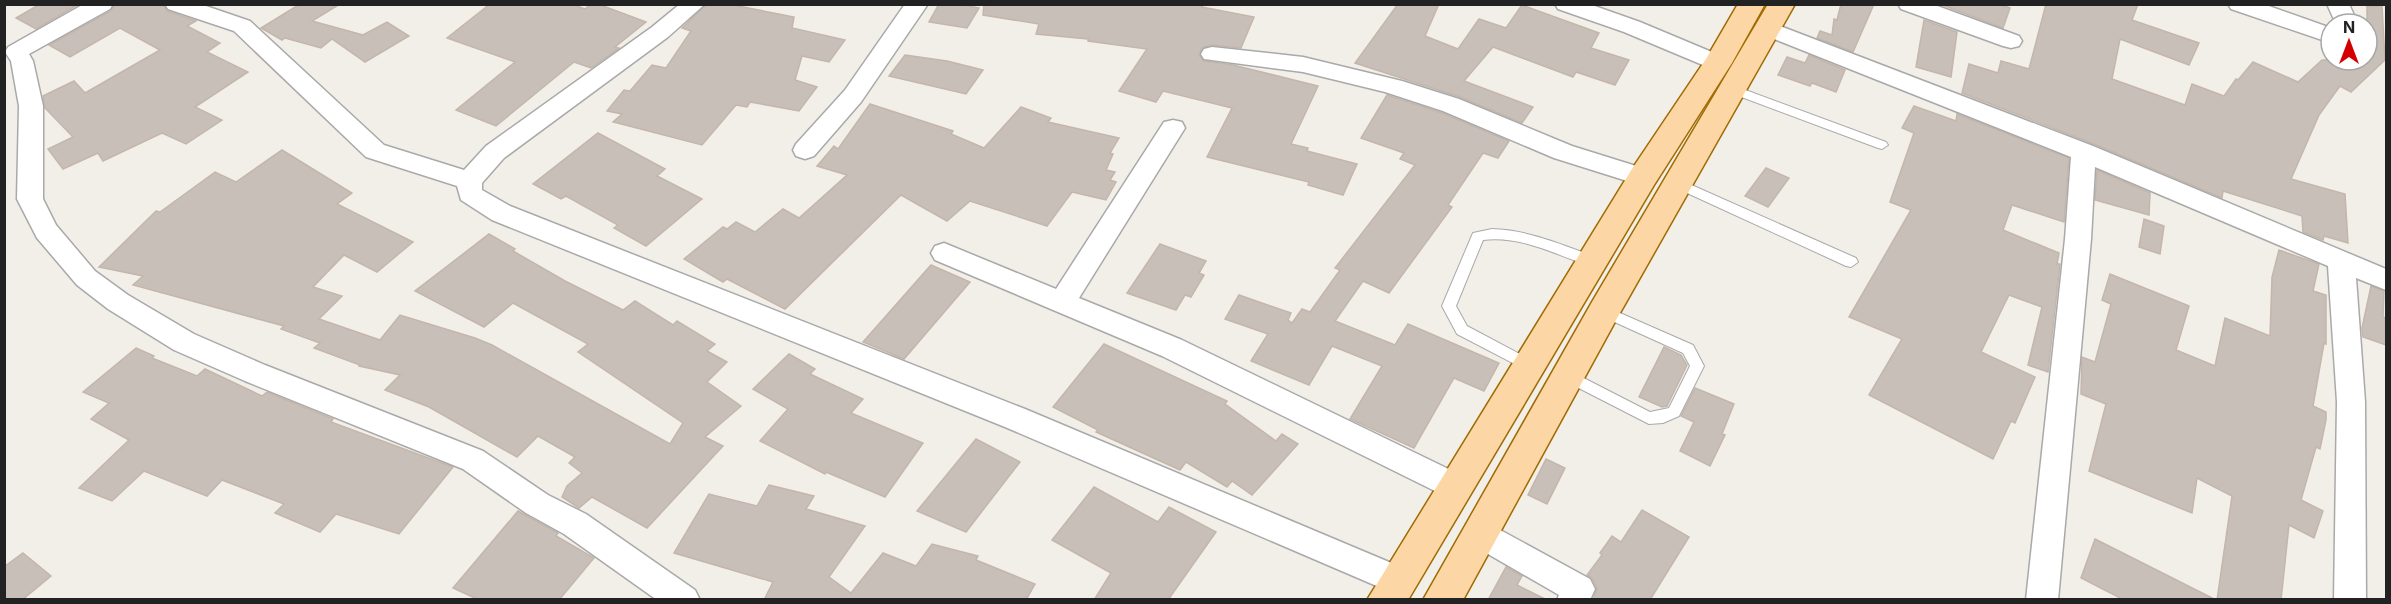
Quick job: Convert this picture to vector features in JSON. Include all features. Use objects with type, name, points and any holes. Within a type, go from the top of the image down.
[{"type":"main road","points":[[1391,590],[1643,177],[1725,76],[1767,12]]},
{"type":"main road","points":[[1442,600],[1678,184],[1725,76]]},
{"type":"street","points":[[102,4],[10,42],[22,61],[31,106],[30,199],[46,231],[86,278],[118,302],[184,342],[255,373],[473,460],[537,504],[585,530],[684,600]]},
{"type":"street","points":[[176,4],[242,26],[375,151],[469,182]]},
{"type":"street","points":[[693,4],[660,32],[495,152],[469,182],[470,194],[501,213],[1015,418],[1391,590]]},
{"type":"street","points":[[805,150],[853,96],[917,4]]},
{"type":"street","points":[[1566,4],[1632,27],[1725,76]]},
{"type":"street","points":[[1632,27],[1636,4]]},
{"type":"street","points":[[1909,4],[2011,41]]},
{"type":"street","points":[[2239,4],[2319,32]]},
{"type":"street","points":[[1767,12],[2084,152],[2386,280]]},
{"type":"street","points":[[1212,54],[1238,55],[1312,68],[1382,84],[1452,106],[1552,148],[1643,177]]},
{"type":"street","points":[[1062,302],[1173,128]]},
{"type":"street","points":[[2042,600],[2078,239],[2084,152]]},
{"type":"street","points":[[944,253],[1172,348],[1454,486]]},
{"type":"street","points":[[2341,261],[2350,402],[2350,600]]},
{"type":"street","points":[[1480,533],[1582,596]]},
{"type":"lane","points":[[1725,76],[1882,145]]},
{"type":"lane","points":[[1678,184],[1851,262]]},
{"type":"lane","points":[[1528,365],[1462,330],[1449,306],[1478,236],[1493,232],[1511,234],[1591,261]]},
{"type":"lane","points":[[1568,376],[1649,418],[1663,417],[1674,412],[1697,366],[1694,357],[1688,349],[1604,311]]},
{"type":"building","points":[[40,4],[79,4],[36,29],[16,18]]},
{"type":"building","points":[[115,4],[163,4],[167,11],[196,21],[187,26],[220,43],[207,52],[248,72],[195,107],[222,120],[186,144],[162,133],[103,161],[98,153],[63,169],[48,149],[73,137],[45,108],[43,96],[74,81],[85,93],[160,50],[120,28],[70,57],[49,45],[111,11]]},
{"type":"building","points":[[300,4],[340,4],[312,21],[363,35],[387,22],[409,36],[365,62],[332,39],[321,48],[285,38],[282,40],[261,28]]},
{"type":"building","points":[[490,4],[571,4],[585,9],[591,4],[598,4],[646,22],[615,47],[619,48],[591,68],[574,62],[496,126],[456,110],[515,62],[447,38]]},
{"type":"building","points":[[707,4],[728,4],[794,17],[792,28],[845,40],[829,62],[802,56],[795,80],[817,87],[799,111],[750,102],[747,107],[736,105],[702,145],[613,122],[622,114],[607,111],[624,90],[630,91],[652,65],[666,68],[691,31],[682,28]]},
{"type":"building","points":[[939,4],[959,4],[979,8],[967,28],[929,22]]},
{"type":"building","points":[[984,4],[1203,4],[1202,7],[1254,17],[1241,48],[1211,45],[1202,48],[1199,55],[1204,61],[1233,65],[1318,86],[1291,144],[1308,148],[1307,151],[1357,164],[1343,195],[1308,185],[1309,182],[1207,157],[1232,108],[1163,91],[1156,102],[1119,91],[1147,49],[1088,41],[1088,39],[1036,34],[1039,24],[983,15]]},
{"type":"building","points":[[1398,4],[1439,4],[1425,36],[1458,49],[1479,19],[1506,28],[1522,5],[1599,33],[1591,48],[1629,60],[1615,85],[1576,72],[1573,77],[1493,47],[1464,81],[1533,107],[1522,123],[1460,97],[1355,63]]},
{"type":"building","points":[[1841,4],[1874,4],[1853,52],[1817,38],[1820,31],[1832,35],[1834,19],[1837,20]]},
{"type":"building","points":[[1940,4],[1998,4],[2010,8],[2003,28]]},
{"type":"building","points":[[2046,4],[2138,4],[2132,20],[2199,43],[2189,65],[2120,39],[2112,79],[2185,105],[2192,84],[2224,96],[2236,79],[2238,80],[2253,62],[2298,82],[2319,63],[2319,72],[2372,72],[2351,92],[2340,86],[2319,115],[2291,179],[2345,194],[2348,243],[2324,236],[2323,240],[2303,232],[2302,216],[2223,191],[2222,198],[2094,144],[1962,93],[1969,64],[1998,73],[2001,61],[2029,69]]},
{"type":"building","points":[[2367,6],[2382,6],[2385,60],[2379,66],[2379,12],[2367,12]]},
{"type":"building","points":[[1924,20],[1957,32],[1951,77],[1916,67]]},
{"type":"building","points":[[905,55],[947,61],[983,70],[966,94],[889,76]]},
{"type":"building","points":[[1809,55],[1845,70],[1836,92],[1812,83],[1810,86],[1778,75],[1787,57],[1805,63]]},
{"type":"building","points":[[1387,95],[1442,113],[1509,141],[1498,158],[1483,153],[1448,205],[1452,207],[1389,293],[1363,281],[1335,321],[1395,345],[1408,324],[1499,363],[1484,391],[1454,378],[1414,448],[1350,419],[1382,366],[1332,346],[1309,385],[1251,361],[1268,334],[1225,319],[1239,295],[1291,313],[1288,320],[1292,323],[1302,309],[1310,312],[1340,270],[1335,268],[1415,165],[1400,159],[1404,153],[1361,138]]},
{"type":"building","points":[[870,104],[953,131],[951,134],[984,148],[1021,107],[1051,118],[1048,122],[1119,138],[1110,153],[1113,154],[1106,170],[1115,172],[1110,180],[1116,182],[1106,200],[1072,192],[1047,226],[970,201],[947,221],[901,195],[785,309],[727,279],[723,282],[684,259],[723,227],[727,229],[736,222],[755,232],[783,209],[799,218],[847,175],[817,166],[834,146],[838,149]]},
{"type":"building","points":[[1914,106],[1956,121],[1957,114],[2069,158],[2064,222],[2012,205],[2003,230],[2059,253],[2057,264],[2060,264],[2048,372],[2028,365],[2042,307],[2009,295],[1981,352],[2035,377],[2015,423],[2011,421],[1993,459],[1869,395],[1902,339],[1849,317],[1911,210],[1890,202],[1914,133],[1902,128]]},
{"type":"building","points":[[598,133],[665,169],[657,176],[702,199],[646,246],[614,228],[618,225],[566,196],[561,199],[533,184]]},
{"type":"building","points":[[282,150],[352,193],[337,204],[413,242],[377,272],[344,255],[313,287],[342,296],[319,319],[380,340],[400,315],[475,338],[492,345],[670,444],[683,423],[578,352],[588,344],[513,303],[484,327],[415,291],[489,234],[515,249],[513,251],[565,281],[623,310],[635,301],[673,325],[677,321],[715,344],[707,351],[727,362],[707,382],[741,406],[705,437],[723,446],[647,528],[592,497],[579,508],[562,497],[567,486],[582,473],[569,463],[575,457],[538,436],[517,457],[429,407],[385,390],[400,375],[359,366],[314,348],[320,343],[281,329],[284,326],[133,285],[143,276],[99,267],[156,211],[160,212],[215,172],[236,182]]},
{"type":"building","points":[[1766,168],[1789,178],[1768,207],[1745,196]]},
{"type":"building","points":[[2097,170],[2150,193],[2149,215],[2095,200]]},
{"type":"building","points":[[2144,219],[2164,226],[2160,254],[2139,247]]},
{"type":"building","points":[[1160,244],[1206,261],[1199,273],[1204,275],[1191,297],[1185,295],[1176,310],[1127,293]]},
{"type":"building","points":[[2279,250],[2319,264],[2313,291],[2326,295],[2326,344],[2324,343],[2313,406],[2326,412],[2326,420],[2320,449],[2316,447],[2301,500],[2323,511],[2314,538],[2289,525],[2281,600],[2217,600],[2232,496],[2197,478],[2192,513],[2089,471],[2106,404],[2081,394],[2082,357],[2095,362],[2111,304],[2102,300],[2110,274],[2189,306],[2176,350],[2215,366],[2225,318],[2270,336],[2272,277]]},
{"type":"building","points":[[931,265],[970,282],[904,359],[863,342]]},
{"type":"building","points":[[2371,286],[2384,291],[2383,317],[2386,318],[2386,345],[2363,337],[2362,328]]},
{"type":"building","points":[[1104,344],[1227,401],[1225,404],[1276,441],[1282,434],[1298,444],[1252,495],[1232,481],[1227,487],[1186,462],[1180,470],[1096,432],[1098,430],[1053,407]]},
{"type":"building","points":[[1664,347],[1681,355],[1687,365],[1667,406],[1662,407],[1639,397]]},
{"type":"building","points":[[136,348],[154,356],[152,358],[197,376],[205,369],[262,396],[267,392],[333,419],[331,422],[453,467],[399,534],[336,514],[320,532],[275,513],[284,504],[222,480],[207,496],[144,471],[112,501],[79,488],[129,440],[91,419],[109,403],[83,392]]},
{"type":"building","points":[[789,354],[815,369],[810,374],[863,399],[851,413],[923,443],[885,497],[826,472],[825,474],[760,441],[788,409],[753,389]]},
{"type":"building","points":[[1695,388],[1734,404],[1722,434],[1725,435],[1710,466],[1680,451],[1694,422],[1681,416]]},
{"type":"building","points":[[976,439],[1020,462],[966,532],[917,511]]},
{"type":"building","points":[[1546,459],[1565,468],[1547,504],[1528,495]]},
{"type":"building","points":[[769,485],[814,496],[806,509],[865,526],[829,577],[851,593],[883,553],[916,566],[932,544],[978,556],[976,560],[1035,584],[1026,600],[764,600],[773,582],[674,553],[709,494],[757,506]]},
{"type":"building","points":[[1094,487],[1158,522],[1169,507],[1216,532],[1168,600],[1094,600],[1111,573],[1052,540]]},
{"type":"building","points":[[1642,510],[1689,537],[1650,600],[1593,600],[1597,588],[1592,578],[1587,575],[1602,555],[1600,553],[1612,536],[1621,542]]},
{"type":"building","points":[[518,511],[558,533],[556,536],[594,558],[559,600],[479,600],[453,588]]},
{"type":"building","points":[[2095,539],[2216,600],[2124,600],[2081,578]]},
{"type":"building","points":[[23,553],[51,576],[22,600],[4,600],[4,567]]},
{"type":"building","points":[[1506,567],[1522,576],[1517,585],[1547,600],[1488,600]]}]
